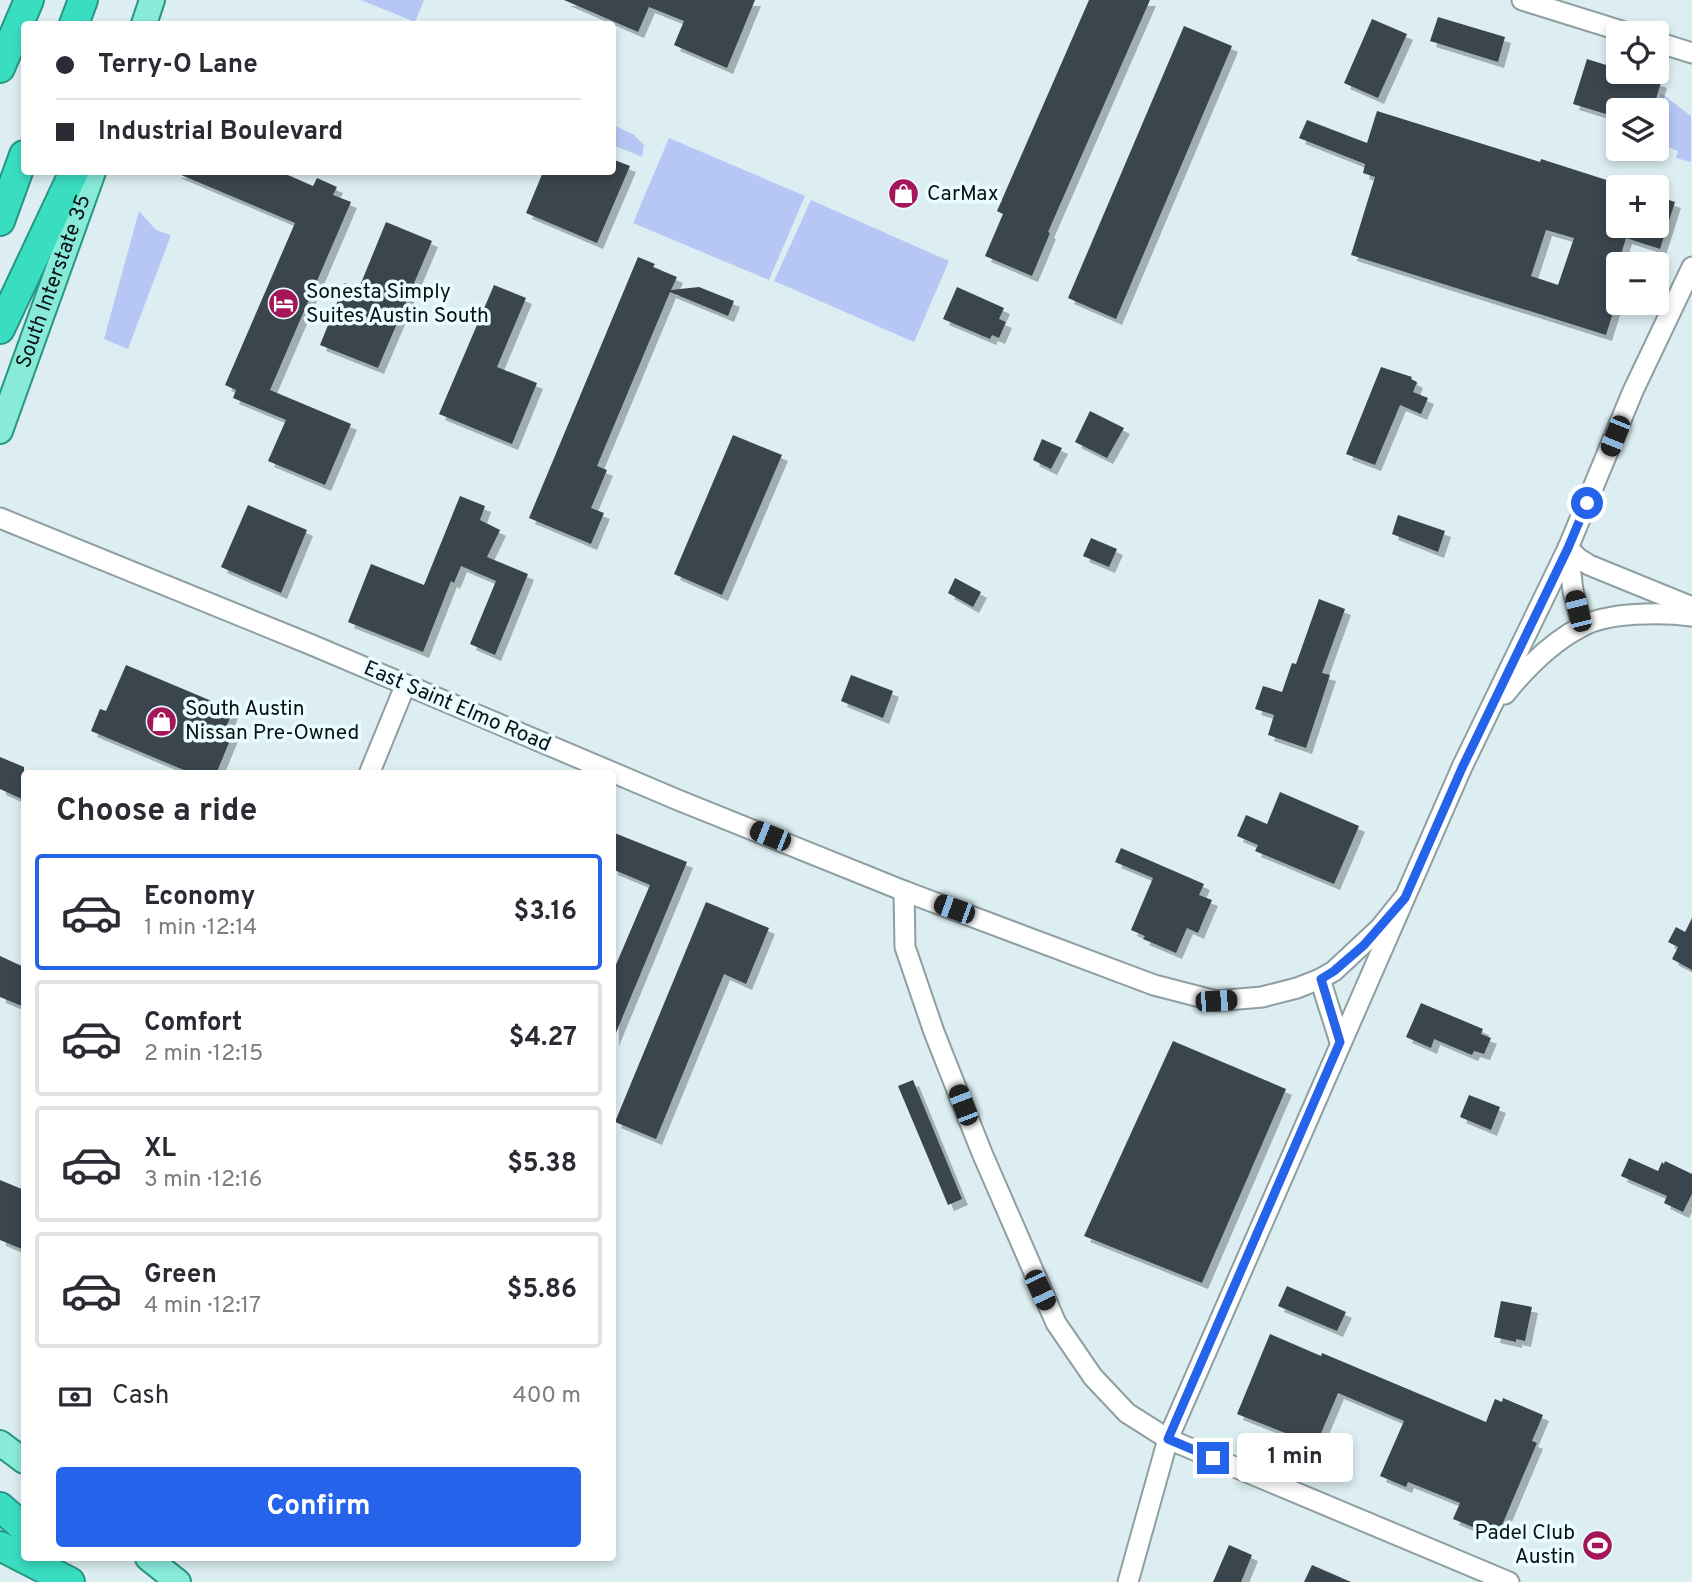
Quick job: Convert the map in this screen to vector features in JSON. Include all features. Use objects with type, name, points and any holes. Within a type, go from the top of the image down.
[{"type":"highway","points":[[0,68],[29,0]]},
{"type":"highway","points":[[75,21],[83,0]]},
{"type":"highway","points":[[0,221],[21,163]]},
{"type":"highway","points":[[0,329],[73,175]]},
{"type":"highway","points":[[0,1507],[21,1525]]},
{"type":"highway","points":[[0,1546],[21,1557]]},
{"type":"highway","points":[[29,1561],[70,1582]]},
{"type":"highway","points":[[60,1561],[84,1582]]},
{"type":"main road","points":[[145,21],[152,0]]},
{"type":"main road","name":"South Interstate 35","points":[[0,431],[92,175]]},
{"type":"main road","points":[[0,1443],[21,1459]]},
{"type":"main road","points":[[152,1561],[178,1582]]},
{"type":"street","points":[[1522,0],[1606,26]]},
{"type":"street","points":[[1669,46],[1692,53]]},
{"type":"street","points":[[1128,1582],[1168,1439],[1340,1042],[1486,717],[1568,548],[1633,391],[1692,267]]},
{"type":"street","name":"East Saint Elmo Road","points":[[0,518],[606,770]]},
{"type":"street","points":[[1568,548],[1589,565],[1692,607]]},
{"type":"street","points":[[1568,548],[1573,591],[1582,625]]},
{"type":"street","points":[[1486,717],[1531,662],[1582,625],[1621,616],[1663,612],[1692,616]]},
{"type":"street","points":[[371,770],[405,686]]},
{"type":"street","name":"East Saint Elmo Road","points":[[616,774],[904,891],[1154,985],[1216,1001],[1262,997],[1321,979],[1364,945],[1405,898]]},
{"type":"street","points":[[904,891],[905,947],[934,1032],[987,1165],[1056,1323],[1093,1377],[1127,1413],[1168,1439],[1509,1582]]},
{"type":"street","points":[[1321,979],[1340,1042]]},
{"type":"water","points":[[361,0],[424,0],[415,21]]},
{"type":"water","points":[[1669,99],[1691,116],[1691,162],[1676,158],[1678,151],[1669,148]]},
{"type":"water","points":[[616,126],[633,134],[644,145],[642,157],[616,146]]},
{"type":"water","points":[[669,138],[805,196],[769,280],[633,223]]},
{"type":"water","points":[[811,200],[949,261],[914,342],[774,281]]},
{"type":"water","points":[[139,211],[156,230],[171,235],[128,349],[104,339]]},
{"type":"building","points":[[564,0],[755,0],[727,68],[674,45],[684,21],[649,7],[638,32]]},
{"type":"building","points":[[1089,0],[1150,0],[1048,232],[1050,233],[1032,276],[985,256],[1003,214],[997,211]]},
{"type":"building","points":[[1438,17],[1505,37],[1498,62],[1430,41]]},
{"type":"building","points":[[1372,19],[1407,34],[1378,98],[1344,83]]},
{"type":"building","points":[[1184,26],[1232,46],[1116,319],[1068,298]]},
{"type":"building","points":[[1587,59],[1606,65],[1606,84],[1660,84],[1656,98],[1606,98],[1606,114],[1573,104]]},
{"type":"building","points":[[1377,111],[1606,180],[1606,238],[1626,238],[1622,252],[1606,252],[1606,315],[1612,315],[1606,335],[1351,255],[1375,177],[1363,173],[1365,164],[1299,138],[1307,120],[1367,143]],"holes":[[[1546,230],[1574,238],[1558,285],[1531,276]]]},
{"type":"building","points":[[616,161],[630,166],[597,243],[526,213],[542,175],[616,175]]},
{"type":"building","name":"Sonesta Simply Suites Austin South","points":[[181,175],[288,175],[313,186],[317,178],[337,187],[333,195],[351,202],[270,390],[351,424],[325,485],[268,461],[286,420],[233,398],[236,390],[225,385],[295,223]]},
{"type":"building","points":[[1669,200],[1675,202],[1669,221]]},
{"type":"building","points":[[386,222],[432,241],[378,368],[320,345],[345,283],[359,288]]},
{"type":"building","points":[[1626,238],[1664,238],[1660,249]]},
{"type":"building","points":[[638,257],[677,277],[671,290],[699,287],[734,301],[728,316],[670,292],[597,466],[607,470],[591,508],[604,513],[591,544],[529,518]]},
{"type":"building","points":[[494,285],[526,298],[497,367],[537,383],[512,444],[439,414]]},
{"type":"building","points":[[957,287],[1004,308],[999,319],[1006,322],[999,338],[992,335],[990,339],[943,319]]},
{"type":"building","points":[[1381,367],[1412,377],[1411,379],[1417,382],[1413,392],[1428,398],[1421,414],[1400,405],[1375,465],[1346,454]]},
{"type":"building","points":[[1090,411],[1124,428],[1107,458],[1075,442]]},
{"type":"building","points":[[733,435],[782,455],[722,595],[674,574]]},
{"type":"building","points":[[1042,439],[1062,448],[1051,469],[1033,460]]},
{"type":"building","points":[[460,496],[485,506],[480,520],[500,530],[487,557],[528,574],[495,655],[470,644],[496,581],[461,566],[454,583],[451,581],[423,652],[348,622],[371,564],[424,585]]},
{"type":"building","points":[[248,505],[307,530],[281,593],[221,567]]},
{"type":"building","points":[[1398,515],[1445,531],[1438,552],[1392,534]]},
{"type":"building","points":[[1091,538],[1117,549],[1109,567],[1083,556]]},
{"type":"building","points":[[955,578],[981,592],[973,607],[948,593]]},
{"type":"building","points":[[1319,599],[1345,609],[1322,673],[1330,675],[1306,748],[1268,735],[1274,715],[1255,709],[1263,686],[1282,692],[1292,663],[1296,664]]},
{"type":"building","name":"South Austin Nissan Pre-Owned","points":[[126,665],[233,710],[225,730],[233,733],[218,770],[184,770],[91,731],[100,709],[106,711]]},
{"type":"building","points":[[851,675],[893,691],[883,718],[841,701]]},
{"type":"building","points":[[0,757],[24,767],[24,770],[21,770],[21,799],[0,789]]},
{"type":"building","points":[[1280,792],[1359,826],[1334,884],[1255,851],[1258,845],[1237,836],[1246,815],[1267,824]]},
{"type":"building","points":[[616,834],[687,862],[616,1033],[616,965],[650,885],[616,871]]},
{"type":"building","points":[[1121,848],[1204,884],[1199,895],[1212,900],[1198,933],[1187,928],[1176,953],[1143,939],[1145,936],[1131,930],[1153,878],[1115,862]]},
{"type":"building","points":[[706,902],[769,928],[746,984],[724,974],[656,1139],[616,1122]]},
{"type":"building","points":[[1692,918],[1692,970],[1672,959],[1678,947],[1668,942],[1676,927],[1685,932]]},
{"type":"building","points":[[0,956],[21,966],[21,1006],[0,997]]},
{"type":"building","points":[[1421,1003],[1483,1029],[1481,1034],[1491,1038],[1484,1054],[1474,1051],[1472,1055],[1434,1039],[1431,1048],[1406,1037]]},
{"type":"building","points":[[1173,1041],[1286,1089],[1202,1283],[1084,1236]]},
{"type":"building","points":[[913,1080],[962,1199],[948,1205],[898,1086]]},
{"type":"building","points":[[1469,1095],[1500,1107],[1491,1130],[1460,1117]]},
{"type":"building","points":[[1629,1158],[1658,1171],[1665,1161],[1692,1174],[1692,1194],[1683,1212],[1664,1203],[1667,1196],[1621,1176]]},
{"type":"building","points":[[0,1180],[21,1189],[21,1249],[0,1240]]},
{"type":"building","points":[[1287,1286],[1346,1312],[1337,1331],[1278,1306]]},
{"type":"building","points":[[1501,1301],[1532,1307],[1525,1341],[1516,1339],[1516,1342],[1494,1337]]},
{"type":"building","points":[[1270,1334],[1486,1422],[1495,1399],[1502,1402],[1503,1398],[1543,1415],[1532,1441],[1537,1443],[1497,1537],[1453,1519],[1460,1503],[1408,1482],[1406,1487],[1380,1476],[1404,1421],[1338,1393],[1316,1445],[1237,1414]]},
{"type":"building","points":[[1229,1545],[1252,1555],[1241,1582],[1213,1582]]},
{"type":"building","points":[[1312,1565],[1351,1582],[1304,1582]]},
{"type":"place","name":"CarMax","points":[[904,194]]},
{"type":"place","name":"Sonesta Simply Suites Austin South","points":[[283,304]]},
{"type":"place","name":"South Austin Nissan Pre-Owned","points":[[162,721]]},
{"type":"place","name":"Padel Club Austin","points":[[1598,1545]]},
{"type":"route","points":[[1213,1458],[1168,1439],[1340,1042],[1321,979],[1364,945],[1405,898],[1462,768],[1587,503]]}]
